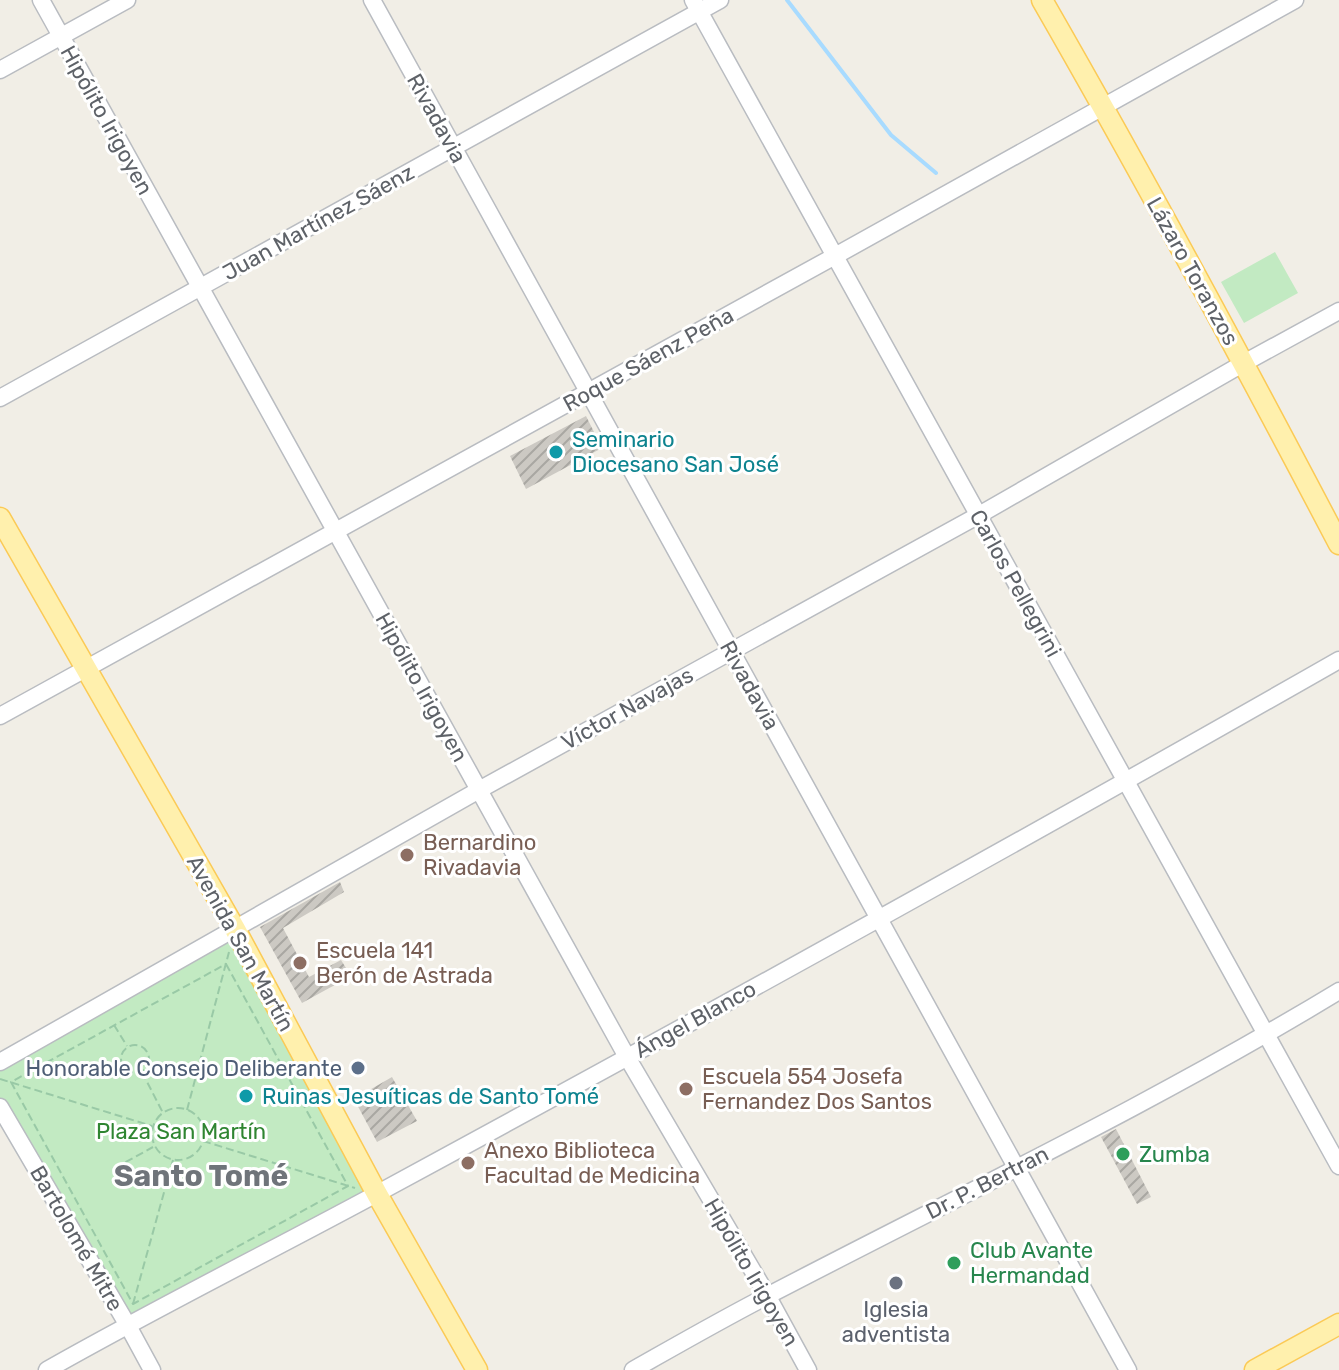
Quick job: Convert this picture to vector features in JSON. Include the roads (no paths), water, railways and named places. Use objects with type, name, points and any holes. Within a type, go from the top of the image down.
[{"type":"main road","name":"Lázaro Toranzos","points":[[1042,0],[1244,363],[1339,544]]},
{"type":"main road","name":"Avenida San Martín","points":[[0,518],[235,929],[377,1194],[477,1370]]},
{"type":"main road","points":[[1255,1370],[1339,1324]]},
{"type":"street","name":"Hipólito Irigoyen","points":[[41,0],[627,1057],[808,1370]]},
{"type":"street","points":[[0,70],[127,0]]},
{"type":"street","name":"Rivadavia","points":[[372,0],[1128,1370]]},
{"type":"street","name":"Juan Martínez Sáenz","points":[[0,398],[453,147],[696,6],[720,0]]},
{"type":"street","name":"Roque Sáenz Peña","points":[[0,716],[1295,0]]},
{"type":"street","name":"Carlos Pellegrini","points":[[696,6],[1339,1166]]},
{"type":"street","name":"Víctor Navajas","points":[[0,1062],[479,790],[979,515],[1339,311]]},
{"type":"street","name":"Ángel Blanco","points":[[47,1370],[127,1324],[377,1194],[627,1057],[1339,660]]},
{"type":"street","name":"Dr. P. Bertran","points":[[633,1370],[767,1295],[1017,1168],[1266,1035],[1339,991]]},
{"type":"street","name":"Bartolomé Mitre","points":[[0,1107],[152,1370]]},
{"type":"waterway","points":[[787,0],[891,135],[936,173]]},
{"type":"place","name":"Seminario Diocesano San José","points":[[556,452]]},
{"type":"place","name":"Bernardino Rivadavia","points":[[407,855]]},
{"type":"place","name":"Escuela 141 Berón de Astrada","points":[[300,963]]},
{"type":"place","name":"Honorable Consejo Deliberante","points":[[358,1068]]},
{"type":"place","name":"Escuela 554 Josefa Fernandez Dos Santos","points":[[686,1089]]},
{"type":"place","name":"Ruinas Jesuíticas de Santo Tomé","points":[[246,1096]]},
{"type":"place","name":"Zumba","points":[[1123,1154]]},
{"type":"place","name":"Anexo Biblioteca Facultad de Medicina","points":[[468,1163]]},
{"type":"place","name":"Club Avante Hermandad","points":[[954,1263]]},
{"type":"place","name":"Iglesia adventista","points":[[896,1283]]},
{"type":"district","name":"Santo Tomé","points":[[201,1176]]},
{"type":"park label","name":"Plaza San Martín","points":[[181,1131]]}]
